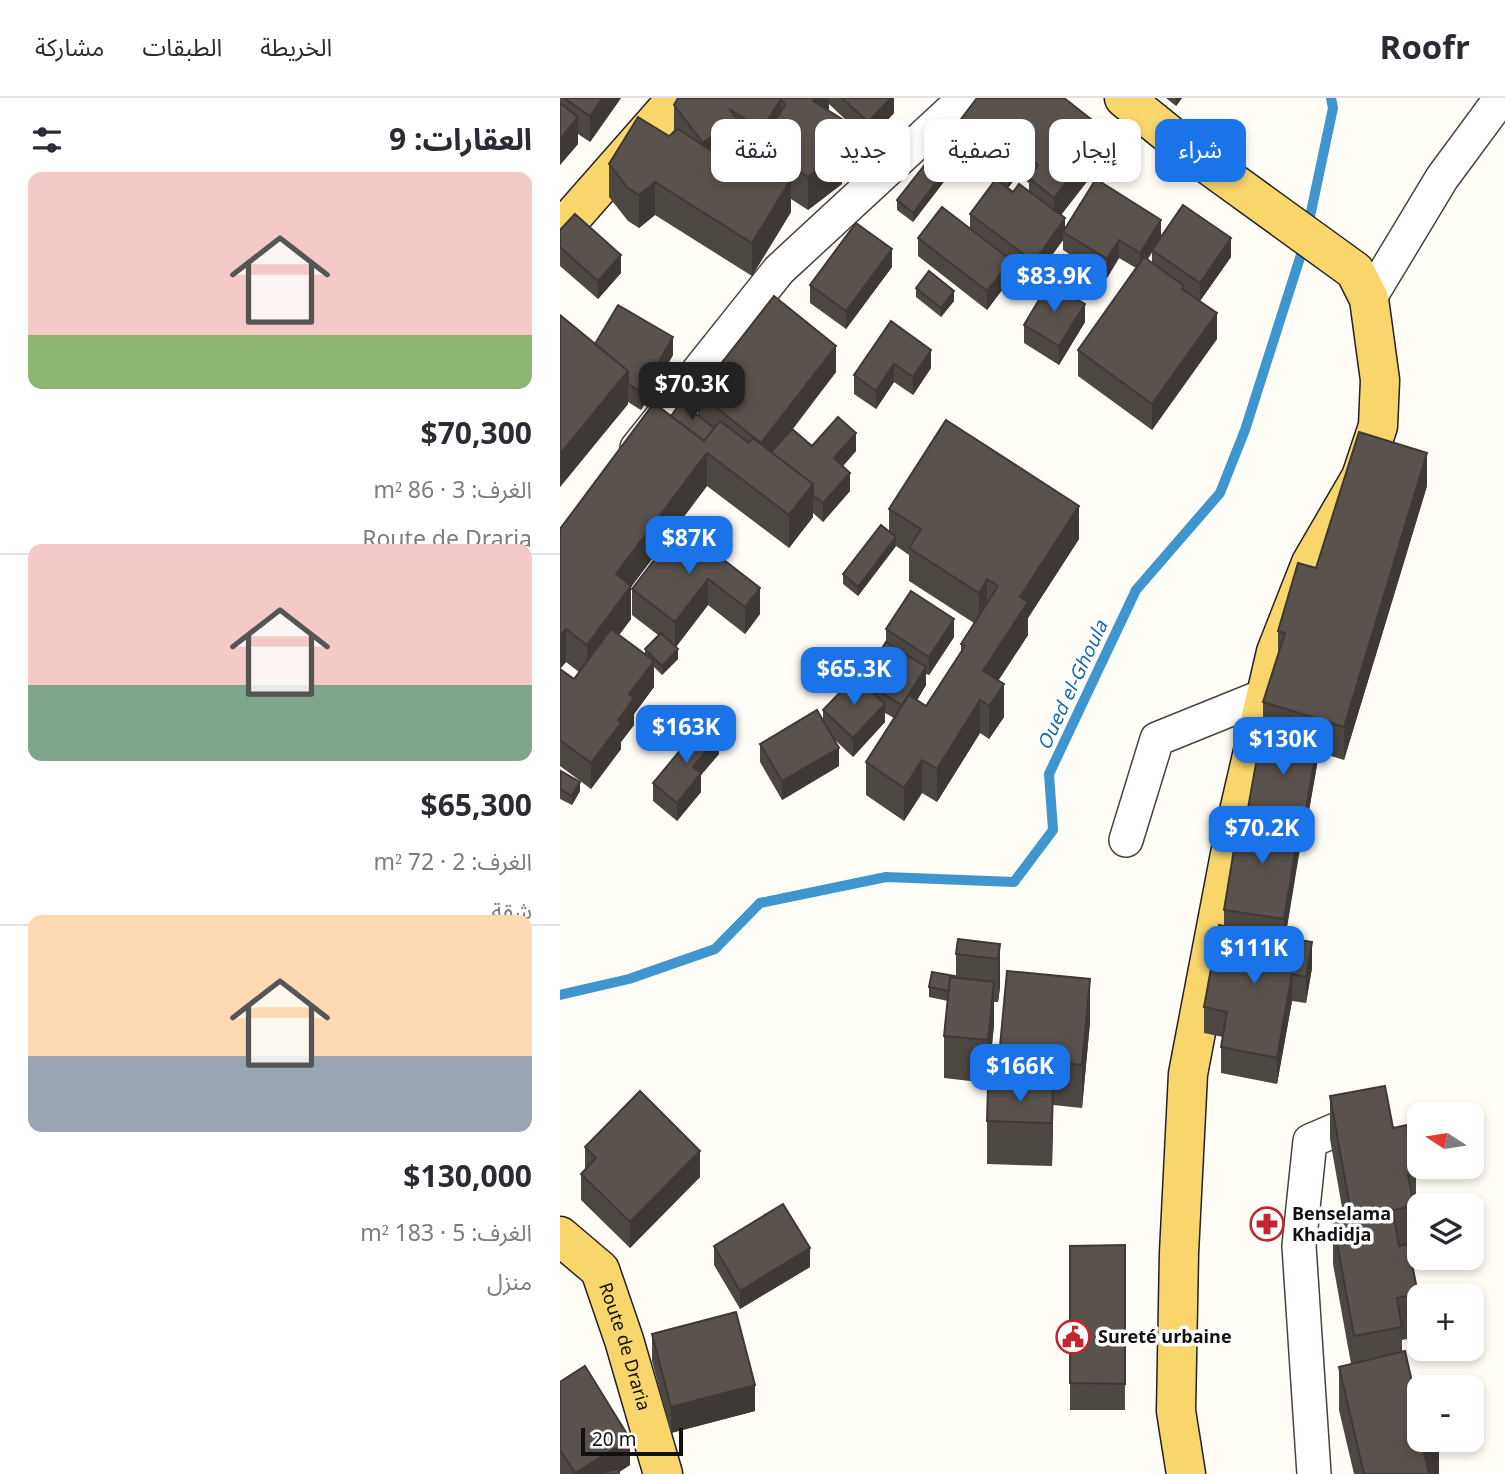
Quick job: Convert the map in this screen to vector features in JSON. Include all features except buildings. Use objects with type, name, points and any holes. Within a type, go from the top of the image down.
[{"type":"main road","points":[[560,231],[677,98]]},
{"type":"main road","points":[[1124,98],[1192,153],[1287,221],[1362,285],[1380,380],[1378,426],[1361,477],[1311,564],[1276,652],[1234,833],[1188,1074],[1179,1254],[1176,1411],[1186,1474]]},
{"type":"main road","name":"Route de Draria","points":[[560,1236],[600,1270],[624,1340],[663,1474]]},
{"type":"street","points":[[616,475],[779,270],[965,98]]},
{"type":"street","points":[[1362,285],[1501,98]]},
{"type":"street","points":[[1126,840],[1157,739],[1266,695]]},
{"type":"street","points":[[1314,1474],[1299,1246],[1310,1141],[1366,1117]]},
{"type":"waterway","name":"Oued el-Ghoula","points":[[1308,226],[1333,108],[1331,98]]},
{"type":"waterway","name":"Oued el-Ghoula","points":[[560,995],[629,979],[715,949],[760,903],[886,877],[1014,882],[1053,830],[1049,774],[1136,590],[1220,493],[1245,430],[1305,242]]},
{"type":"place","name":"Benselama Khadidja","points":[[1267,1224]]},
{"type":"place","name":"Sureté urbaine","points":[[1073,1337]]}]
